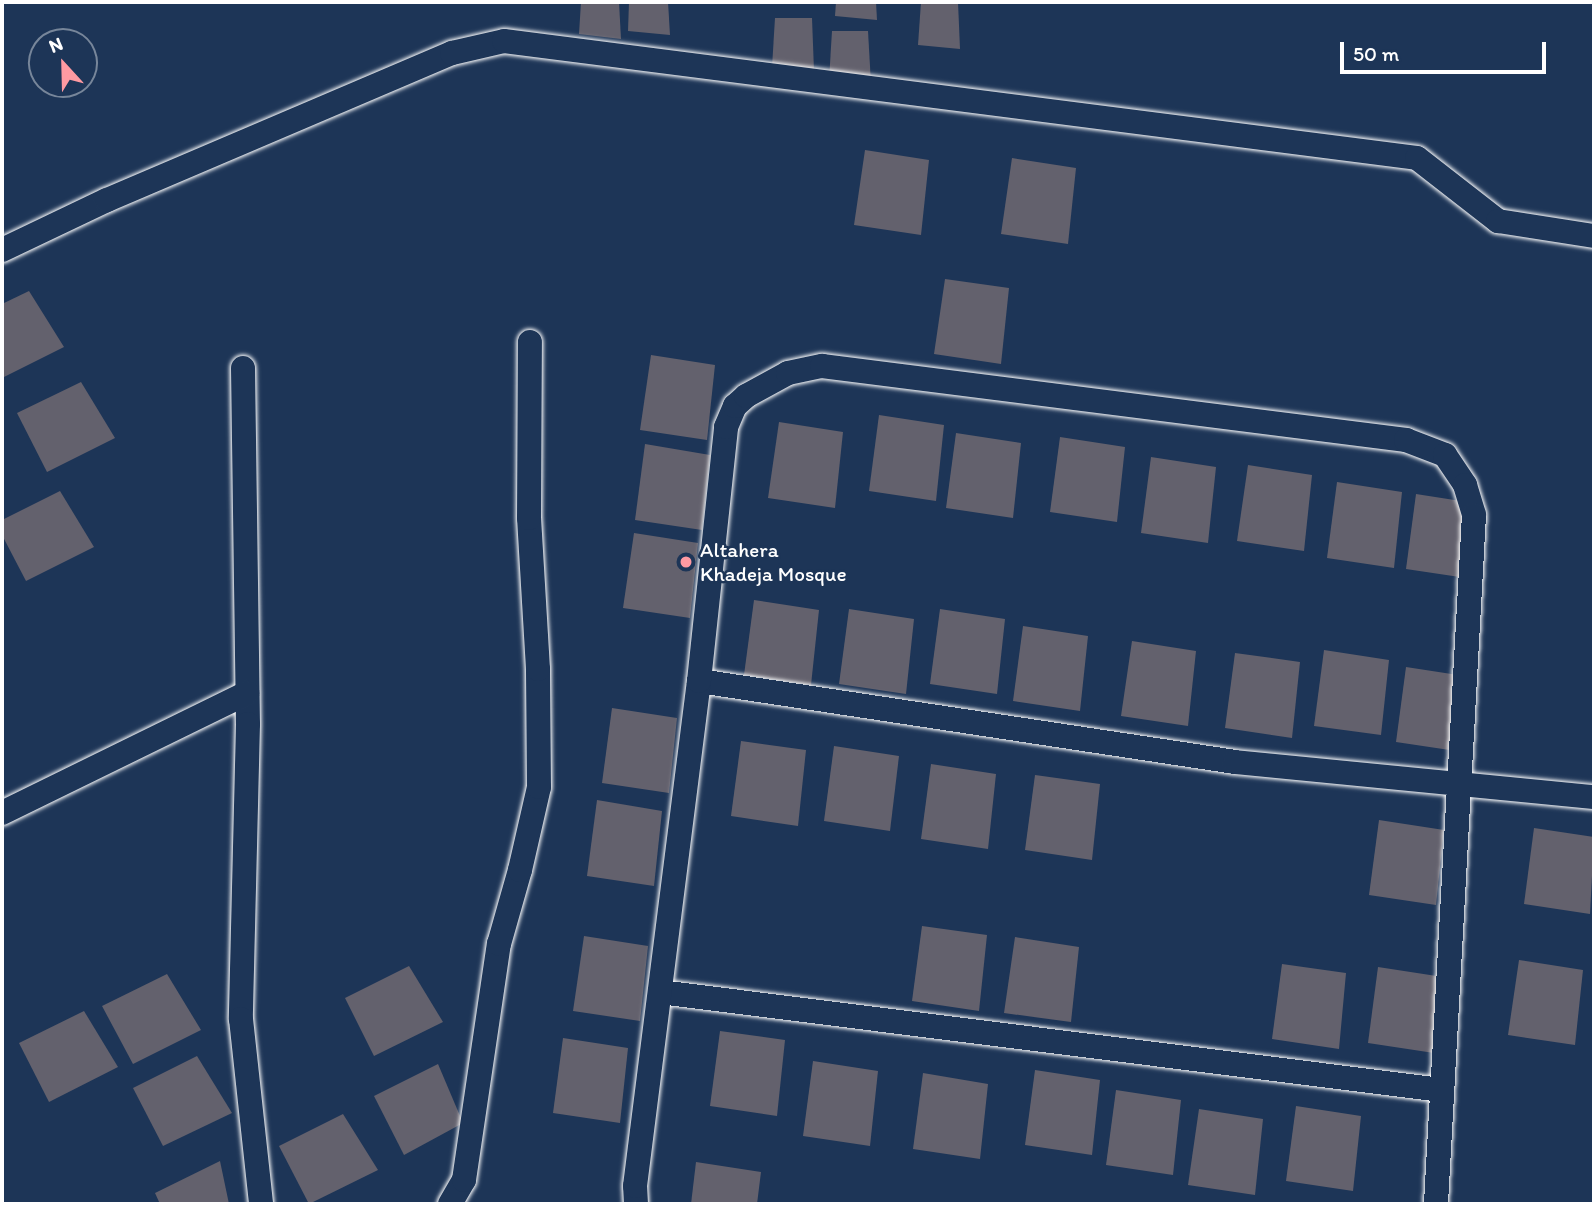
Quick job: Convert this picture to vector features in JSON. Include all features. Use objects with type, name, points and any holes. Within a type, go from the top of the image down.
[{"type":"street","points":[[2,250],[107,200],[452,53],[504,41],[1417,159],[1498,221],[1594,236]]},
{"type":"street","points":[[450,1204],[464,1180],[499,944],[539,787],[538,669],[529,518],[530,342]]},
{"type":"street","points":[[636,1204],[635,1186],[699,681],[727,420],[740,401],[788,373],[822,366],[1406,440],[1446,455],[1465,485],[1474,515],[1436,1204]]},
{"type":"street","points":[[243,368],[247,693],[241,1019],[261,1204]]},
{"type":"street","points":[[699,681],[1235,762],[1594,797]]},
{"type":"street","points":[[2,813],[247,693]]},
{"type":"street","points":[[660,992],[1441,1090]]},
{"type":"building","points":[[581,2],[619,2],[621,39],[579,34]]},
{"type":"building","points":[[629,2],[668,2],[670,35],[628,31]]},
{"type":"building","points":[[836,2],[876,2],[877,20],[835,16]]},
{"type":"building","points":[[921,2],[958,2],[960,49],[918,45]]},
{"type":"building","points":[[775,18],[812,18],[814,71],[772,67]]},
{"type":"building","points":[[832,31],[868,31],[871,84],[829,80]]},
{"type":"building","points":[[865,150],[929,160],[921,235],[854,225]]},
{"type":"building","points":[[1012,158],[1076,168],[1068,244],[1001,234]]},
{"type":"building","points":[[945,279],[1009,288],[1001,364],[934,354]]},
{"type":"building","points":[[29,291],[64,347],[2,378],[2,304]]},
{"type":"building","points":[[651,355],[715,365],[707,440],[640,430]]},
{"type":"building","points":[[81,382],[115,438],[47,472],[17,413]]},
{"type":"building","points":[[879,415],[944,425],[936,501],[869,491]]},
{"type":"building","points":[[779,422],[843,432],[835,508],[768,498]]},
{"type":"building","points":[[956,433],[1021,443],[1013,518],[946,508]]},
{"type":"building","points":[[1060,437],[1125,447],[1117,522],[1050,512]]},
{"type":"building","points":[[645,444],[710,455],[702,530],[635,520]]},
{"type":"building","points":[[1151,457],[1216,467],[1208,543],[1141,533]]},
{"type":"building","points":[[1248,465],[1312,475],[1304,551],[1237,541]]},
{"type":"building","points":[[1337,482],[1402,492],[1394,568],[1327,558]]},
{"type":"building","points":[[60,491],[94,547],[26,581],[2,535],[2,520]]},
{"type":"building","points":[[1416,494],[1480,504],[1473,579],[1406,569]]},
{"type":"building","points":[[634,533],[698,543],[690,618],[623,608]]},
{"type":"building","points":[[754,600],[819,610],[811,685],[744,675]]},
{"type":"building","points":[[849,609],[914,619],[906,694],[839,684]]},
{"type":"building","points":[[940,609],[1005,619],[997,694],[930,684]]},
{"type":"building","points":[[1023,626],[1088,636],[1080,711],[1013,701]]},
{"type":"building","points":[[1132,641],[1196,651],[1188,726],[1121,716]]},
{"type":"building","points":[[1324,650],[1389,660],[1381,735],[1314,726]]},
{"type":"building","points":[[1235,653],[1300,662],[1292,738],[1225,728]]},
{"type":"building","points":[[1406,667],[1471,677],[1463,752],[1396,742]]},
{"type":"building","points":[[612,708],[677,718],[669,793],[602,783]]},
{"type":"building","points":[[741,741],[806,750],[798,826],[731,816]]},
{"type":"building","points":[[834,746],[899,756],[890,831],[824,821]]},
{"type":"building","points":[[931,764],[996,774],[988,849],[921,839]]},
{"type":"building","points":[[1035,775],[1100,784],[1092,860],[1025,850]]},
{"type":"building","points":[[597,800],[662,811],[654,886],[587,876]]},
{"type":"building","points":[[1379,820],[1444,830],[1436,905],[1369,895]]},
{"type":"building","points":[[1534,828],[1594,837],[1590,914],[1524,904]]},
{"type":"building","points":[[922,926],[987,935],[979,1011],[912,1001]]},
{"type":"building","points":[[584,936],[648,946],[640,1021],[573,1011]]},
{"type":"building","points":[[1015,937],[1079,947],[1071,1022],[1004,1013]]},
{"type":"building","points":[[1519,960],[1583,970],[1575,1045],[1508,1035]]},
{"type":"building","points":[[1282,964],[1346,973],[1339,1049],[1272,1039]]},
{"type":"building","points":[[409,966],[443,1022],[374,1056],[345,998]]},
{"type":"building","points":[[1378,967],[1443,977],[1434,1053],[1368,1043]]},
{"type":"building","points":[[167,974],[201,1030],[133,1064],[102,1006]]},
{"type":"building","points":[[84,1011],[118,1067],[49,1102],[19,1043]]},
{"type":"building","points":[[720,1031],[785,1040],[777,1116],[710,1106]]},
{"type":"building","points":[[563,1038],[628,1048],[620,1123],[553,1113]]},
{"type":"building","points":[[197,1056],[232,1113],[163,1146],[133,1088]]},
{"type":"building","points":[[813,1061],[878,1071],[870,1146],[803,1136]]},
{"type":"building","points":[[438,1064],[463,1123],[404,1155],[374,1096]]},
{"type":"building","points":[[1035,1070],[1100,1080],[1092,1155],[1025,1145]]},
{"type":"building","points":[[923,1073],[988,1084],[980,1159],[913,1149]]},
{"type":"building","points":[[1116,1090],[1181,1100],[1173,1175],[1106,1165]]},
{"type":"building","points":[[1296,1106],[1361,1116],[1353,1191],[1286,1181]]},
{"type":"building","points":[[1199,1109],[1263,1119],[1255,1195],[1188,1185]]},
{"type":"building","points":[[343,1114],[378,1170],[309,1204],[279,1146]]},
{"type":"building","points":[[220,1161],[229,1204],[160,1204],[155,1193]]},
{"type":"building","points":[[696,1162],[761,1172],[757,1204],[691,1204]]},
{"type":"place","name":"Altahera Khadeja Mosque","points":[[686,562]]}]
